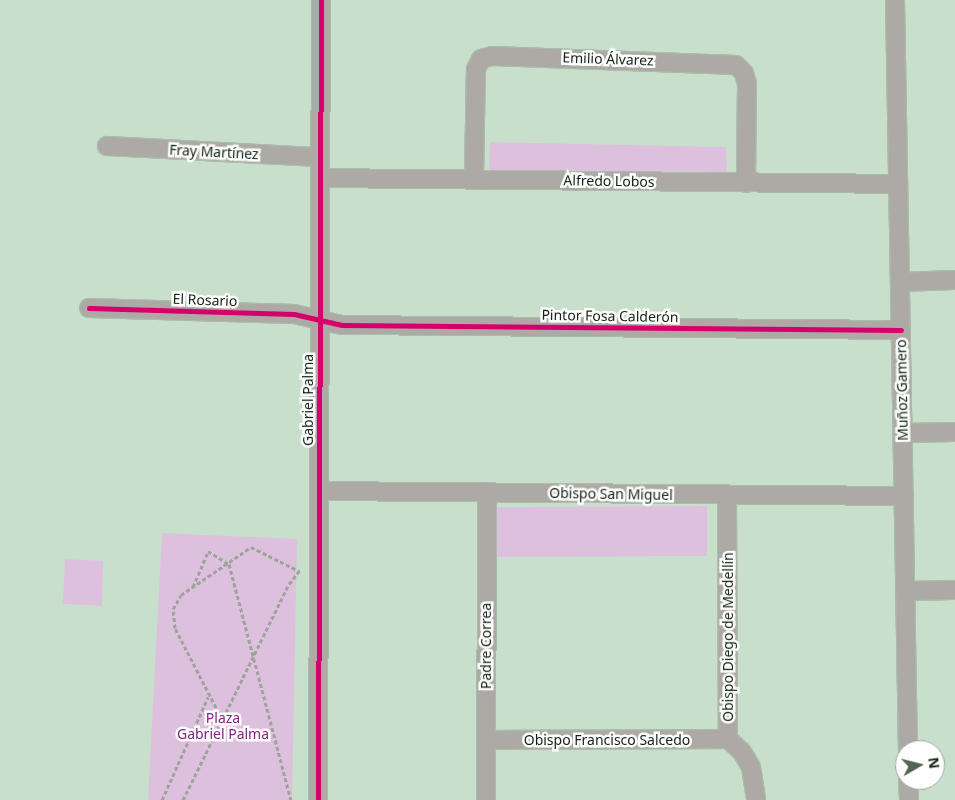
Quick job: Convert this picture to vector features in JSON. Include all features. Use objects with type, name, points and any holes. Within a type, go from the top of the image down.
[{"type":"street","name":"Gabriel Palma","points":[[318,800],[321,0]]},
{"type":"street","name":"Muñoz Gamero","points":[[895,0],[908,740]]},
{"type":"street","name":"Emilio Álvarez","points":[[474,179],[476,69],[481,59],[492,56],[736,65],[744,73],[747,84],[746,182]]},
{"type":"street","name":"Fray Martínez","points":[[107,146],[320,157]]},
{"type":"street","name":"Alfredo Lobos","points":[[320,178],[898,184]]},
{"type":"street","points":[[900,282],[955,280]]},
{"type":"street","name":"El Rosario","points":[[89,308],[294,314],[320,320]]},
{"type":"street","name":"Pintor Fosa Calderón","points":[[320,320],[342,325],[901,330]]},
{"type":"street","points":[[903,433],[955,432]]},
{"type":"street","name":"Obispo San Miguel","points":[[319,491],[904,496]]},
{"type":"street","name":"Padre Correa","points":[[486,800],[487,492]]},
{"type":"street","name":"Obispo Diego de Medellín","points":[[727,495],[728,739],[742,752],[751,767],[756,800]]},
{"type":"street","points":[[905,592],[955,590]]},
{"type":"street","name":"Obispo Francisco Salcedo","points":[[486,740],[728,739]]},
{"type":"path","points":[[222,719],[208,696],[175,628],[173,609],[181,595],[228,564],[251,546],[299,571]]},
{"type":"path","points":[[183,800],[253,657],[299,571],[319,549]]},
{"type":"path","points":[[193,588],[208,551],[228,564],[291,800]]},
{"type":"path","points":[[162,800],[208,696]]},
{"type":"green space","points":[[490,142],[726,147],[727,172],[489,170]]},
{"type":"green space","points":[[707,506],[707,556],[494,557],[494,507]]},
{"type":"green space","name":"Plaza Gabriel Palma","points":[[162,533],[297,539],[292,800],[148,800]]},
{"type":"green space","points":[[65,559],[103,561],[102,606],[63,604]]},
{"type":"cycle path","points":[[318,800],[321,0]]},
{"type":"cycle path","points":[[89,308],[294,314],[342,325],[901,330]]}]
